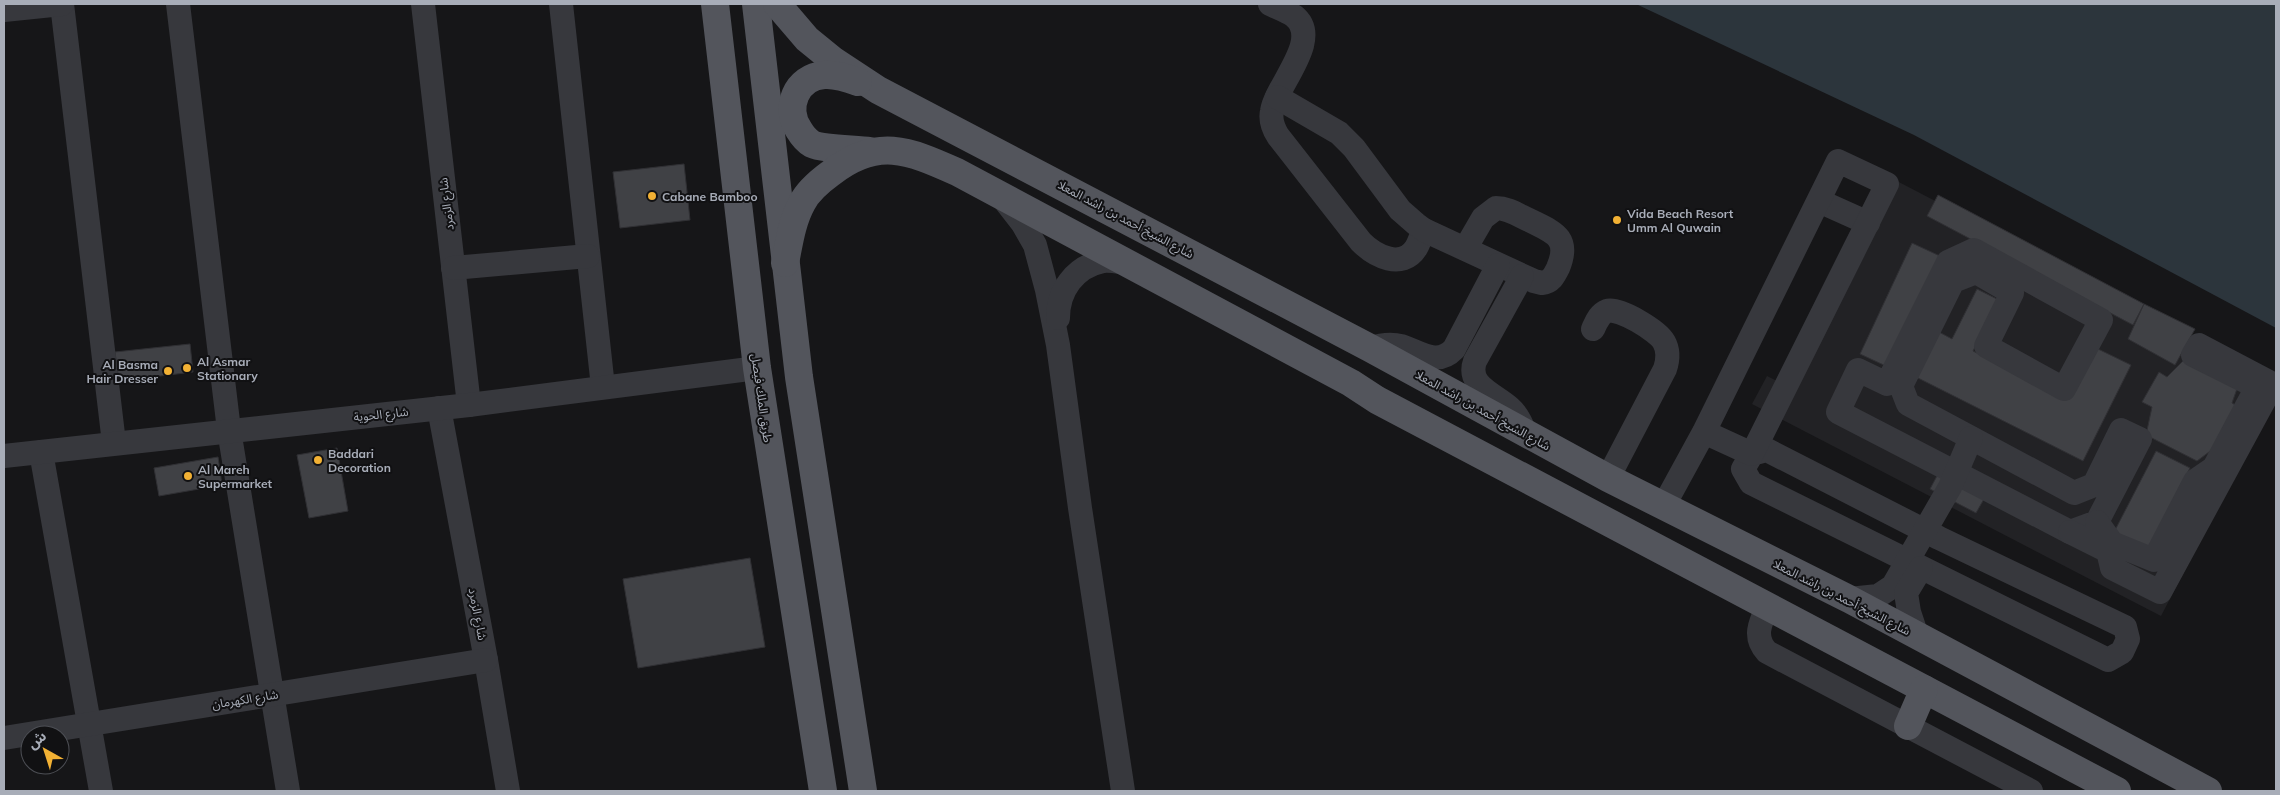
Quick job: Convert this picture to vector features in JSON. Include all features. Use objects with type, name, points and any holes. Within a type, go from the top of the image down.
[{"type":"main road","name":"طريق الملك فيصل","points":[[715,4],[757,368],[823,791]]},
{"type":"main road","points":[[756,4],[798,377],[863,791]]},
{"type":"main road","name":"شارع الشيخ أحمد بن راشد المعلا","points":[[777,4],[807,39],[834,61],[878,90],[1370,348],[1526,435],[1663,507],[1918,636],[2208,791]]},
{"type":"main road","points":[[878,90],[844,76],[823,75],[810,79],[798,89],[793,99],[791,111],[794,122],[811,144],[824,148],[844,147],[870,151],[899,151],[929,159],[1351,383],[1377,400],[2112,790]]},
{"type":"main road","points":[[785,263],[794,221],[802,202],[819,182],[846,162],[870,151]]},
{"type":"main road","points":[[1908,726],[1924,689]]},
{"type":"street","points":[[4,10],[62,4],[114,443]]},
{"type":"street","points":[[178,4],[229,430],[288,791]]},
{"type":"street","name":"شارع الزمرد","points":[[423,4],[469,405]]},
{"type":"street","points":[[561,4],[603,387]]},
{"type":"street","points":[[1270,4],[1294,16],[1303,28],[1304,35],[1301,50],[1277,97],[1271,117],[1278,136],[1368,248],[1392,260],[1405,258],[1416,248],[1424,230]]},
{"type":"street","points":[[1277,97],[1339,133],[1354,148],[1400,210],[1424,230],[1465,250],[1522,276],[1542,283],[1554,277],[1563,250],[1555,234],[1507,210],[1496,208],[1483,218],[1465,250]]},
{"type":"street","points":[[1663,507],[1704,432],[1838,161],[1887,184],[1752,454],[1743,469],[1751,483],[2108,660],[2122,652],[2128,639],[2125,627],[1932,534],[1767,450],[1752,454],[1704,432]]},
{"type":"street","points":[[1002,197],[1023,224],[1035,245],[1048,290],[1058,345],[1080,508],[1123,791]]},
{"type":"street","points":[[1819,200],[1868,223]]},
{"type":"street","points":[[2070,532],[2097,522],[2140,439],[2121,430],[2094,484],[2074,493],[1908,404],[1901,386],[1953,281],[1976,272],[2012,293],[1986,346],[2064,390],[2101,320],[1974,250],[1948,262],[1887,384],[1858,370],[1838,412],[1960,484],[2070,532],[2108,551],[2112,568],[2160,592],[2273,384],[2199,345],[2193,355],[2257,387],[2214,468],[2195,481],[2154,560],[2112,543],[2097,522]]},
{"type":"street","points":[[453,268],[588,256]]},
{"type":"street","points":[[1058,345],[1058,308],[1063,290],[1073,276],[1088,267],[1104,261],[1127,263]]},
{"type":"street","points":[[1370,348],[1380,345],[1400,346],[1433,358],[1439,358],[1450,353],[1498,265]]},
{"type":"street","points":[[1522,276],[1475,362],[1473,374],[1478,385],[1512,410],[1526,435]]},
{"type":"street","points":[[1593,330],[1604,312],[1615,310],[1656,332],[1664,341],[1668,352],[1665,369],[1608,478]]},
{"type":"street","name":"شارع الحوية","points":[[4,456],[469,405],[757,368]]},
{"type":"street","name":"شارع الزمرد","points":[[439,408],[486,660],[508,791]]},
{"type":"street","points":[[1849,600],[1878,596],[1894,586],[1914,565],[1960,484],[1979,442]]},
{"type":"street","points":[[41,452],[101,791]]},
{"type":"street","points":[[1914,565],[1906,594],[1909,612],[1918,636]]},
{"type":"street","points":[[1768,606],[1758,633],[1762,647],[1767,652],[2031,791]]},
{"type":"street","name":"شارع الكهرمان","points":[[4,738],[486,660]]},
{"type":"shaded area","points":[[1636,4],[2276,4],[2276,328],[1914,135]]},
{"type":"shaded area","points":[[1895,180],[2276,379],[2276,397],[2161,616],[1752,404],[1767,376],[1791,388]]},
{"type":"building","name":"Cabane Bamboo","points":[[684,164],[690,220],[620,228],[613,172]]},
{"type":"building","points":[[1938,195],[2144,304],[2133,325],[1927,216]]},
{"type":"building","points":[[1912,243],[1940,256],[1888,367],[1860,354]]},
{"type":"building","points":[[1977,289],[1999,300],[1973,351],[2070,399],[2096,348],[2131,365],[2083,461],[1916,377],[1939,332],[1952,339]]},
{"type":"building","points":[[2144,304],[2195,329],[2175,365],[2128,339]]},
{"type":"building","points":[[190,344],[193,372],[119,381],[115,352]]},
{"type":"building","points":[[2187,357],[2239,383],[2232,403],[2244,410],[2213,449],[2197,461],[2146,435],[2152,407],[2142,402],[2159,372],[2167,377]]},
{"type":"building","points":[[337,448],[348,511],[309,518],[297,455]]},
{"type":"building","points":[[2156,451],[2190,468],[2146,552],[2113,534]]},
{"type":"building","name":"Al Mareh Supermarket","points":[[218,457],[222,485],[159,496],[154,468]]},
{"type":"building","points":[[1938,474],[1984,499],[1976,513],[1930,489]]},
{"type":"building","points":[[750,558],[765,647],[638,668],[623,579]]},
{"type":"place","name":"Cabane Bamboo","points":[[652,196]]},
{"type":"place","name":"Vida Beach Resort Umm Al Quwain","points":[[1617,220]]},
{"type":"place","name":"Al Asmar Stationary","points":[[187,368]]},
{"type":"place","name":"Al Basma Hair Dresser","points":[[168,371]]},
{"type":"place","name":"Baddari Decoration","points":[[318,460]]},
{"type":"place","name":"Al Mareh Supermarket","points":[[188,476]]}]
